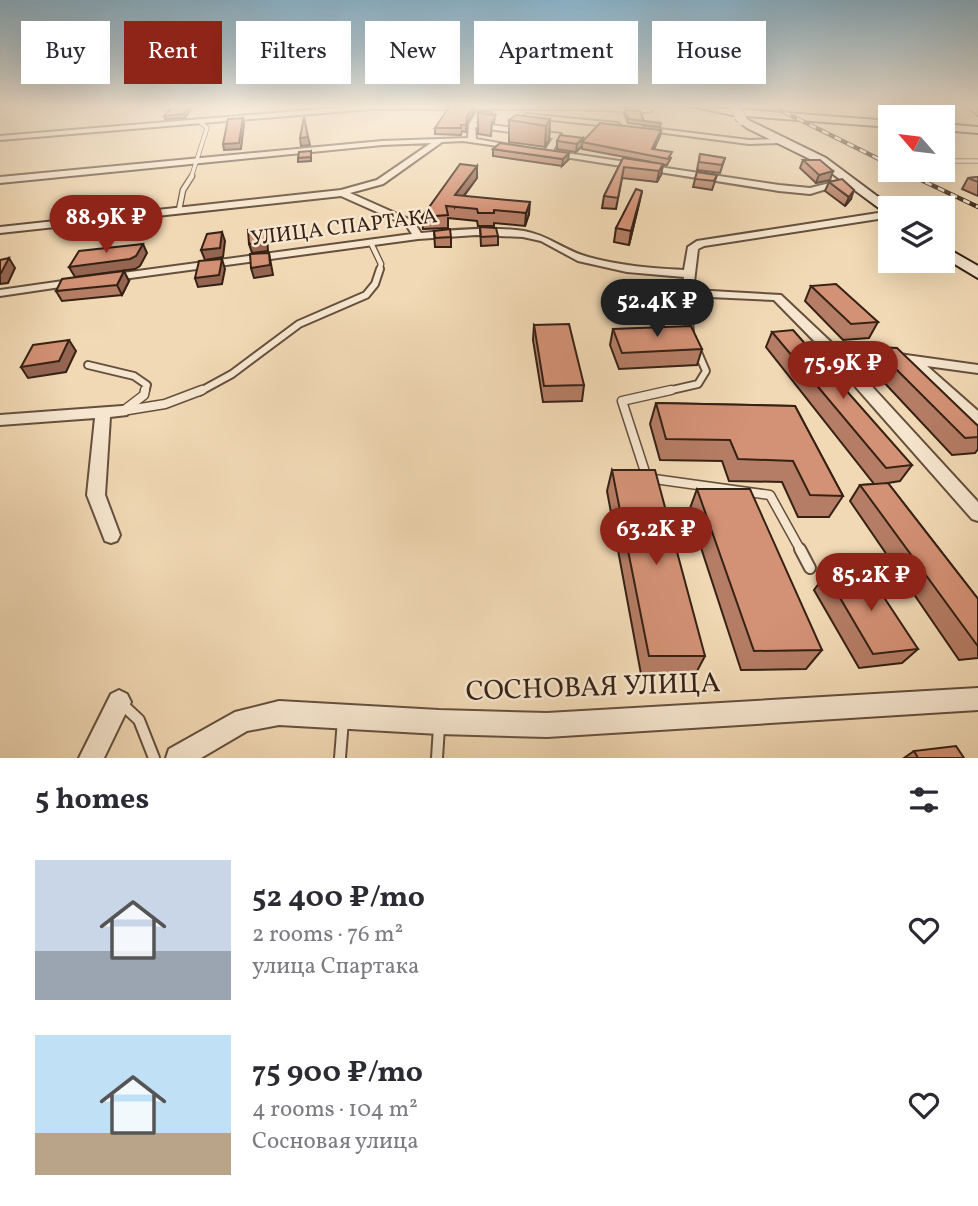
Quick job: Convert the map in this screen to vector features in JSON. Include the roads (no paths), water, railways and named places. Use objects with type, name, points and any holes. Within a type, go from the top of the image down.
[{"type":"street","points":[[0,180],[414,141]]},
{"type":"street","points":[[0,230],[342,193],[380,182],[439,141]]},
{"type":"street","points":[[480,141],[522,148]]},
{"type":"street","points":[[548,152],[555,141]]},
{"type":"street","points":[[744,141],[770,141]]},
{"type":"street","points":[[783,141],[811,154],[850,179],[878,203]]},
{"type":"street","points":[[535,150],[810,191],[832,187],[850,179]]},
{"type":"street","points":[[342,193],[410,223],[418,236]]},
{"type":"street","points":[[878,216],[701,243],[693,247],[687,293],[777,297],[830,349],[978,514]]},
{"type":"street","name":"УЛИЦА СПАРТАКА","points":[[96,279],[418,236],[476,232],[523,234],[544,239],[582,259],[626,269],[688,274]]},
{"type":"street","points":[[955,258],[978,273]]},
{"type":"street","points":[[0,293],[83,281]]},
{"type":"street","points":[[830,349],[978,369]]},
{"type":"street","points":[[912,360],[978,420]]},
{"type":"street","points":[[0,420],[122,411]]},
{"type":"street","points":[[103,412],[96,495],[111,536]]},
{"type":"street","name":"СОСНОВАЯ УЛИЦА","points":[[178,758],[243,720],[279,713],[439,723],[547,725],[978,699]]},
{"type":"street","points":[[90,758],[119,702]]},
{"type":"lane","points":[[179,210],[183,190],[193,175],[203,141]]},
{"type":"lane","points":[[956,161],[978,161]]},
{"type":"lane","points":[[122,411],[148,410],[194,394],[233,374],[284,332],[312,317],[349,305],[373,289],[381,264],[372,243]]},
{"type":"lane","points":[[687,293],[688,329],[706,371],[698,384],[622,401],[647,478],[770,495],[810,568]]},
{"type":"lane","points":[[88,365],[134,376],[148,385],[144,395],[122,411]]},
{"type":"lane","points":[[119,702],[139,720],[155,758]]},
{"type":"lane","points":[[340,758],[344,717]]},
{"type":"lane","points":[[437,758],[439,723]]},
{"type":"railway","points":[[843,141],[878,159]]},
{"type":"railway","points":[[925,182],[978,207]]}]
